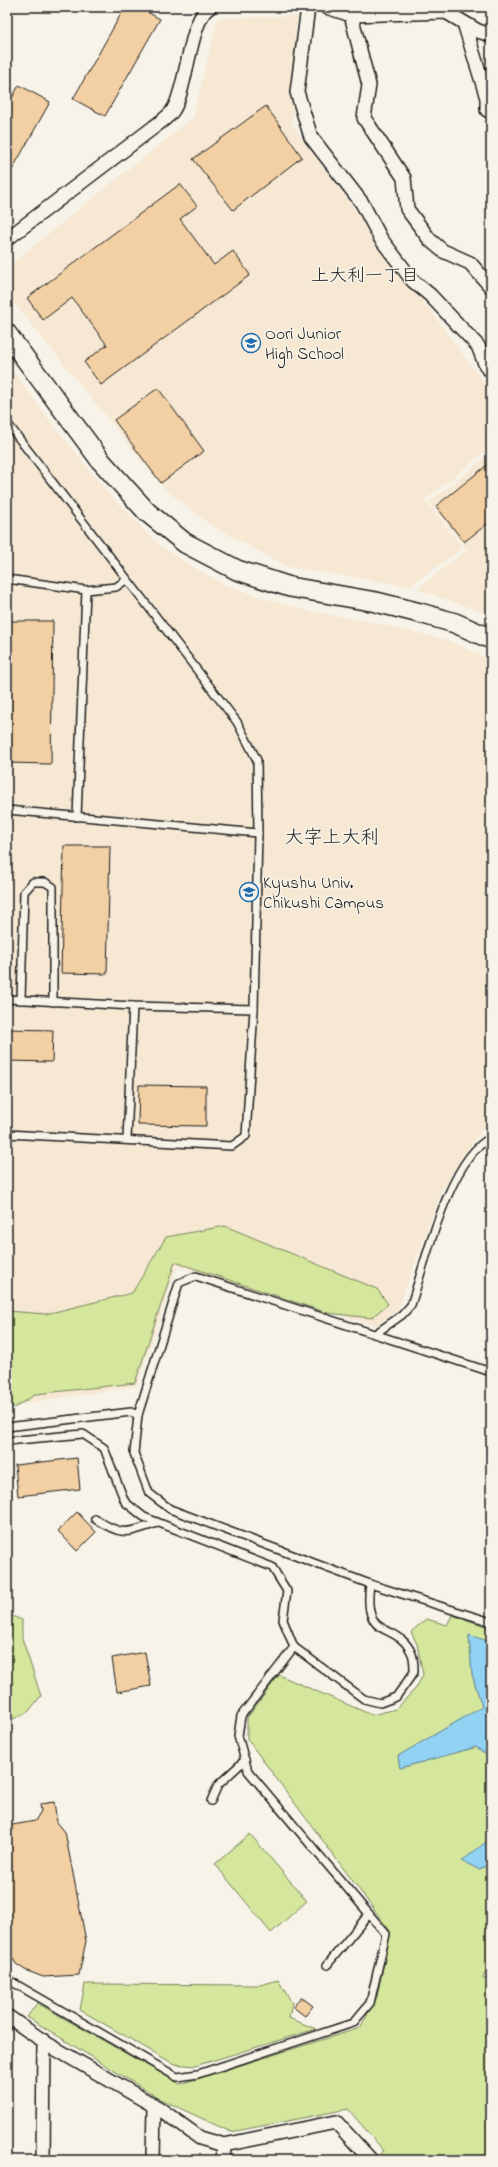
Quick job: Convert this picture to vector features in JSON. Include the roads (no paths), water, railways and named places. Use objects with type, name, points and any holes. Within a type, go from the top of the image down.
[{"type":"street","points":[[7,239],[154,127],[173,110],[185,76],[197,24],[206,9],[210,7]]},
{"type":"street","points":[[308,7],[297,92],[311,137],[362,204],[385,245],[413,281],[430,295],[478,346],[486,366],[491,371]]},
{"type":"street","points":[[326,7],[351,15],[446,12],[464,23],[491,35]]},
{"type":"street","points":[[351,15],[369,85],[364,118],[404,178],[407,209],[430,240],[443,251],[470,263],[491,287]]},
{"type":"street","points":[[464,23],[487,98],[487,110]]},
{"type":"street","points":[[7,334],[101,461],[147,512],[186,543],[237,570],[290,587],[376,602],[420,613],[455,623],[491,639]]},
{"type":"street","points":[[7,2016],[44,2041],[154,2106],[200,2138],[224,2145],[336,2122],[370,2159]]},
{"type":"street","points":[[43,2160],[44,2041]]},
{"type":"street","points":[[153,2160],[154,2106]]},
{"type":"street","points":[[223,2160],[224,2145]]},
{"type":"lane","points":[[7,423],[126,580],[237,722],[257,760],[258,833],[254,1009],[246,1136],[232,1146],[7,1134]]},
{"type":"lane","points":[[7,579],[86,590],[116,586],[126,580]]},
{"type":"lane","points":[[77,817],[86,590]]},
{"type":"lane","points":[[7,810],[258,833]]},
{"type":"lane","points":[[21,1000],[24,892],[33,882],[45,882],[53,887],[53,1002]]},
{"type":"lane","points":[[7,999],[133,1006],[254,1009]]},
{"type":"lane","points":[[127,1140],[133,1006]]},
{"type":"lane","points":[[375,1334],[402,1315],[411,1305],[448,1194],[466,1159],[475,1149],[491,1138]]},
{"type":"lane","points":[[491,1372],[196,1276],[179,1283],[138,1415],[134,1453],[149,1493],[170,1509],[370,1584],[491,1622]]},
{"type":"lane","points":[[7,1427],[131,1412],[138,1415]]},
{"type":"lane","points":[[7,1442],[83,1434],[104,1448],[125,1502],[144,1517],[272,1567],[287,1591],[283,1620],[294,1647],[364,1699],[380,1703],[396,1697],[414,1672],[412,1654],[400,1639],[382,1629],[371,1619],[368,1603],[370,1584]]},
{"type":"lane","points":[[95,1519],[116,1532],[133,1531],[158,1523]]},
{"type":"lane","points":[[7,1979],[177,2077],[198,2074],[353,2023],[370,2003],[386,1934],[248,1771],[238,1736],[241,1716],[294,1647]]},
{"type":"lane","points":[[211,1802],[218,1785],[245,1760]]},
{"type":"lane","points":[[327,1965],[369,1914]]},
{"type":"water","points":[[469,1635],[491,1642],[491,1758],[476,1747],[400,1768],[398,1756],[482,1707],[472,1674]]},
{"type":"water","points":[[491,1838],[491,1862],[480,1870],[462,1861]]},
{"type":"place","name":"Oori Junior High School","points":[[251,343]]},
{"type":"place","name":"Kyushu Univ. Chikushi Campus","points":[[249,892]]},
{"type":"district","name":"上大利一丁目","points":[[365,275]]},
{"type":"district","name":"大字上大利","points":[[332,836]]}]
